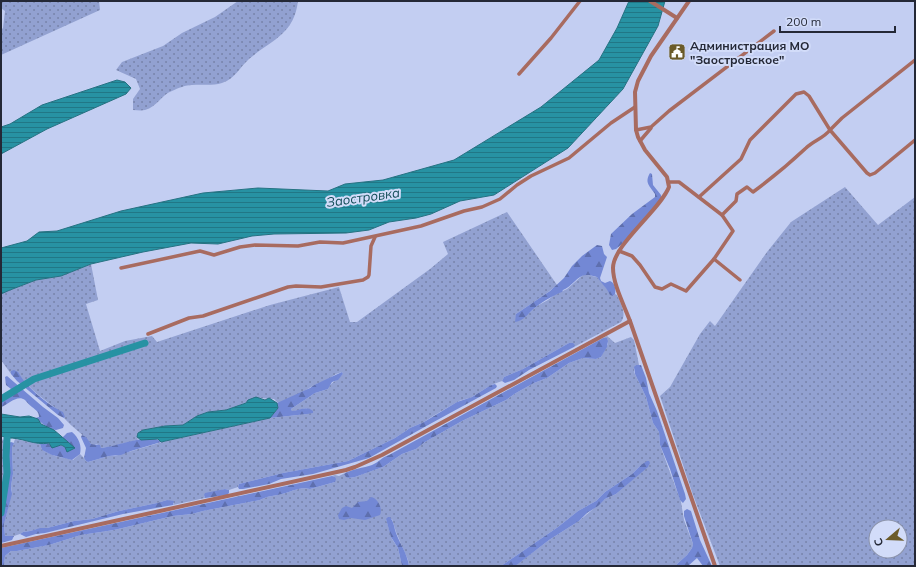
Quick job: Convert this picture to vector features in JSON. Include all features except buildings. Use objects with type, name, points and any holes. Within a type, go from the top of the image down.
[{"type":"street","points":[[518,74],[551,38],[580,1]]},
{"type":"street","points":[[650,1],[677,18]]},
{"type":"street","points":[[689,1],[651,56],[638,81],[636,92],[636,130],[640,141],[667,177],[669,187],[664,198],[619,251],[614,260],[613,272],[715,566]]},
{"type":"street","points":[[640,141],[651,127],[669,111],[774,31]]},
{"type":"street","points":[[722,214],[736,201],[737,194],[747,187],[754,192],[774,177],[807,147],[827,134],[836,123],[915,60]]},
{"type":"street","points":[[699,197],[741,159],[750,140],[796,94],[804,92],[809,96],[830,130],[870,175],[875,173],[915,140]]},
{"type":"street","points":[[121,268],[200,251],[214,254],[240,247],[255,245],[298,246],[320,242],[343,243],[421,226],[464,211],[482,207],[500,199],[531,176],[569,158],[611,123],[636,107]]},
{"type":"street","points":[[636,130],[651,127]]},
{"type":"street","points":[[619,251],[632,256],[655,287],[662,289],[671,284],[686,291],[714,259],[733,231],[722,214],[679,182],[669,182]]},
{"type":"street","points":[[148,334],[188,318],[203,316],[288,287],[321,287],[363,280],[369,275],[371,246],[375,237]]},
{"type":"street","points":[[714,259],[740,280]]},
{"type":"street","points":[[1,546],[178,508],[355,467],[382,455],[630,321]]},
{"type":"shaded area","points":[[1,1],[99,1],[100,10],[1,55],[1,30],[3,28],[5,11],[1,8]]},
{"type":"shaded area","points":[[238,1],[298,1],[296,12],[287,29],[280,36],[257,52],[227,81],[211,85],[190,85],[182,87],[168,93],[149,108],[144,110],[133,110],[133,99],[140,89],[136,79],[116,70],[122,62],[163,46],[182,33],[215,17]]},
{"type":"shaded area","points":[[845,187],[878,225],[915,197],[915,566],[720,566],[693,495],[660,396],[670,387],[700,334],[710,321],[715,326],[767,252],[791,222]]},
{"type":"shaded area","points":[[507,212],[557,285],[516,314],[528,314],[554,295],[567,289],[583,275],[587,275],[597,277],[613,296],[615,294],[617,295],[622,305],[623,319],[621,322],[574,347],[575,345],[569,343],[523,369],[504,377],[502,381],[491,385],[472,397],[459,401],[395,438],[348,461],[283,473],[239,484],[238,487],[229,490],[225,489],[204,495],[205,498],[173,505],[174,503],[167,500],[92,519],[74,521],[23,532],[14,536],[5,536],[4,524],[12,491],[12,448],[15,439],[40,444],[42,450],[55,456],[73,460],[80,454],[88,462],[109,456],[115,456],[162,442],[270,418],[307,414],[307,408],[294,411],[291,409],[315,393],[328,389],[331,384],[343,374],[342,372],[336,374],[298,395],[278,403],[274,399],[259,398],[226,410],[208,412],[197,416],[183,425],[165,426],[143,430],[137,437],[137,440],[101,448],[97,444],[91,444],[67,422],[64,418],[65,417],[58,410],[21,378],[11,371],[11,374],[1,360],[1,294],[36,280],[61,276],[91,264],[98,300],[86,304],[100,351],[125,341],[152,336],[157,342],[270,305],[339,287],[350,322],[357,322],[430,269],[448,254],[443,242]]},
{"type":"shaded area","points":[[607,336],[615,343],[631,337],[634,340],[639,365],[636,365],[634,372],[646,397],[653,423],[659,432],[660,445],[681,502],[684,520],[693,544],[687,555],[677,564],[677,566],[515,566],[549,540],[579,521],[605,499],[616,494],[649,465],[641,465],[632,474],[605,492],[596,501],[578,511],[558,527],[501,566],[409,566],[392,519],[386,519],[392,539],[398,548],[402,566],[4,566],[5,556],[11,551],[49,545],[81,535],[114,530],[173,516],[192,514],[260,500],[299,489],[310,489],[335,482],[335,477],[332,476],[335,475],[339,476],[347,472],[344,474],[349,478],[355,477],[383,467],[402,454],[416,449],[425,442],[462,421],[506,400],[534,383],[547,378],[569,363],[583,358],[596,359],[601,357],[608,344],[607,338],[603,338]]},
{"type":"shaded area","points":[[1,439],[4,440],[5,468],[1,490]]},
{"type":"green space","points":[[650,173],[652,174],[653,185],[661,195],[661,199],[622,244],[616,249],[612,250],[609,245],[611,234],[632,214],[655,197],[655,194],[648,182],[648,176]]},
{"type":"green space","points":[[597,245],[602,246],[604,254],[607,257],[600,278],[601,281],[605,283],[610,281],[613,283],[615,286],[615,294],[613,296],[610,295],[597,277],[584,275],[562,292],[533,309],[524,318],[515,322],[516,314],[550,291],[564,278],[572,266],[582,256]]},
{"type":"green space","points":[[603,338],[607,338],[608,341],[607,347],[601,357],[596,359],[583,358],[569,363],[547,378],[534,383],[506,400],[462,421],[425,442],[416,449],[402,454],[383,467],[355,477],[349,478],[344,474],[374,464],[384,457]]},
{"type":"green space","points":[[569,343],[573,343],[575,345],[574,347],[529,370],[514,380],[505,383],[502,381],[504,377],[523,369]]},
{"type":"green space","points":[[636,365],[641,365],[646,378],[649,393],[657,411],[685,494],[686,499],[683,503],[680,500],[660,445],[659,432],[653,423],[646,397],[635,374],[634,367]]},
{"type":"green space","points":[[14,370],[18,372],[38,395],[50,405],[63,412],[65,417],[64,418],[58,415],[17,381],[11,374],[11,371]]},
{"type":"green space","points":[[342,372],[343,374],[338,380],[332,382],[328,389],[315,393],[291,409],[292,411],[295,411],[308,408],[313,411],[313,413],[270,418],[278,408],[277,403]]},
{"type":"green space","points":[[7,376],[58,418],[64,425],[63,428],[56,430],[49,429],[35,418],[39,417],[38,412],[22,398],[16,399],[1,407],[1,401],[11,396],[13,393],[6,385],[5,377]]},
{"type":"green space","points":[[495,384],[497,386],[496,388],[369,458],[313,474],[281,479],[269,484],[243,489],[239,489],[238,487],[239,484],[283,473],[348,461],[395,438],[457,402],[472,397]]},
{"type":"green space","points":[[72,432],[78,439],[81,448],[80,454],[72,460],[52,455],[42,450],[40,444],[48,443],[53,447],[59,445],[74,447],[70,446],[62,438],[67,433]]},
{"type":"green space","points":[[82,435],[86,437],[91,444],[100,445],[101,448],[142,439],[156,439],[161,442],[121,455],[109,456],[88,462],[84,458],[86,448],[81,437]]},
{"type":"green space","points":[[11,442],[14,443],[12,448],[12,494],[4,524],[5,536],[14,536],[12,540],[1,543],[1,490],[5,468],[3,459],[4,445]]},
{"type":"green space","points":[[647,461],[650,463],[648,467],[616,494],[605,499],[579,521],[549,540],[515,566],[501,566],[558,527],[578,511],[596,501],[605,492],[632,474]]},
{"type":"green space","points":[[332,476],[336,479],[335,482],[310,489],[299,489],[260,500],[192,514],[173,516],[114,530],[81,535],[49,545],[11,551],[5,556],[4,566],[1,566],[1,548]]},
{"type":"green space","points":[[225,489],[229,490],[227,495],[205,498],[205,493]]},
{"type":"green space","points":[[371,497],[376,499],[379,504],[381,510],[380,515],[365,520],[351,518],[344,520],[339,519],[338,515],[342,508],[346,506],[352,508],[358,502],[367,501]]},
{"type":"green space","points":[[167,500],[174,501],[173,505],[123,514],[26,537],[20,534],[40,528],[92,519]]},
{"type":"green space","points":[[687,509],[691,511],[700,540],[712,566],[703,566],[697,558],[688,566],[677,566],[677,564],[687,555],[693,544],[684,516],[684,511]]},
{"type":"green space","points":[[390,517],[392,521],[407,557],[409,566],[402,566],[398,548],[391,537],[386,519]]},
{"type":"water","name":"Заостровка","points":[[629,1],[665,1],[658,26],[623,89],[568,148],[494,195],[460,201],[431,214],[389,222],[369,230],[346,233],[274,234],[252,236],[218,244],[191,243],[143,252],[91,264],[61,276],[36,280],[1,294],[1,248],[27,241],[39,232],[57,231],[121,211],[203,193],[258,188],[328,191],[345,184],[383,180],[454,160],[541,107],[599,60],[617,28]]},
{"type":"water","points":[[117,80],[125,82],[131,88],[126,94],[47,129],[1,154],[1,127],[10,124],[42,105]]},
{"type":"water","points":[[256,397],[265,400],[269,398],[277,403],[278,408],[270,418],[161,442],[158,439],[141,440],[137,437],[138,433],[143,430],[165,426],[183,425],[197,416],[208,412],[226,410],[246,403],[248,400]]},
{"type":"water","points":[[1,414],[20,417],[29,416],[38,419],[41,424],[54,430],[75,448],[67,452],[65,447],[61,445],[52,448],[49,443],[44,444],[1,436]]},
{"type":"waterway","points":[[1,399],[34,379],[145,343]]},
{"type":"waterway","points":[[1,513],[7,473],[7,438]]},
{"type":"place","name":"Администрация МО \"Заостровское\"","points":[[677,52]]}]
